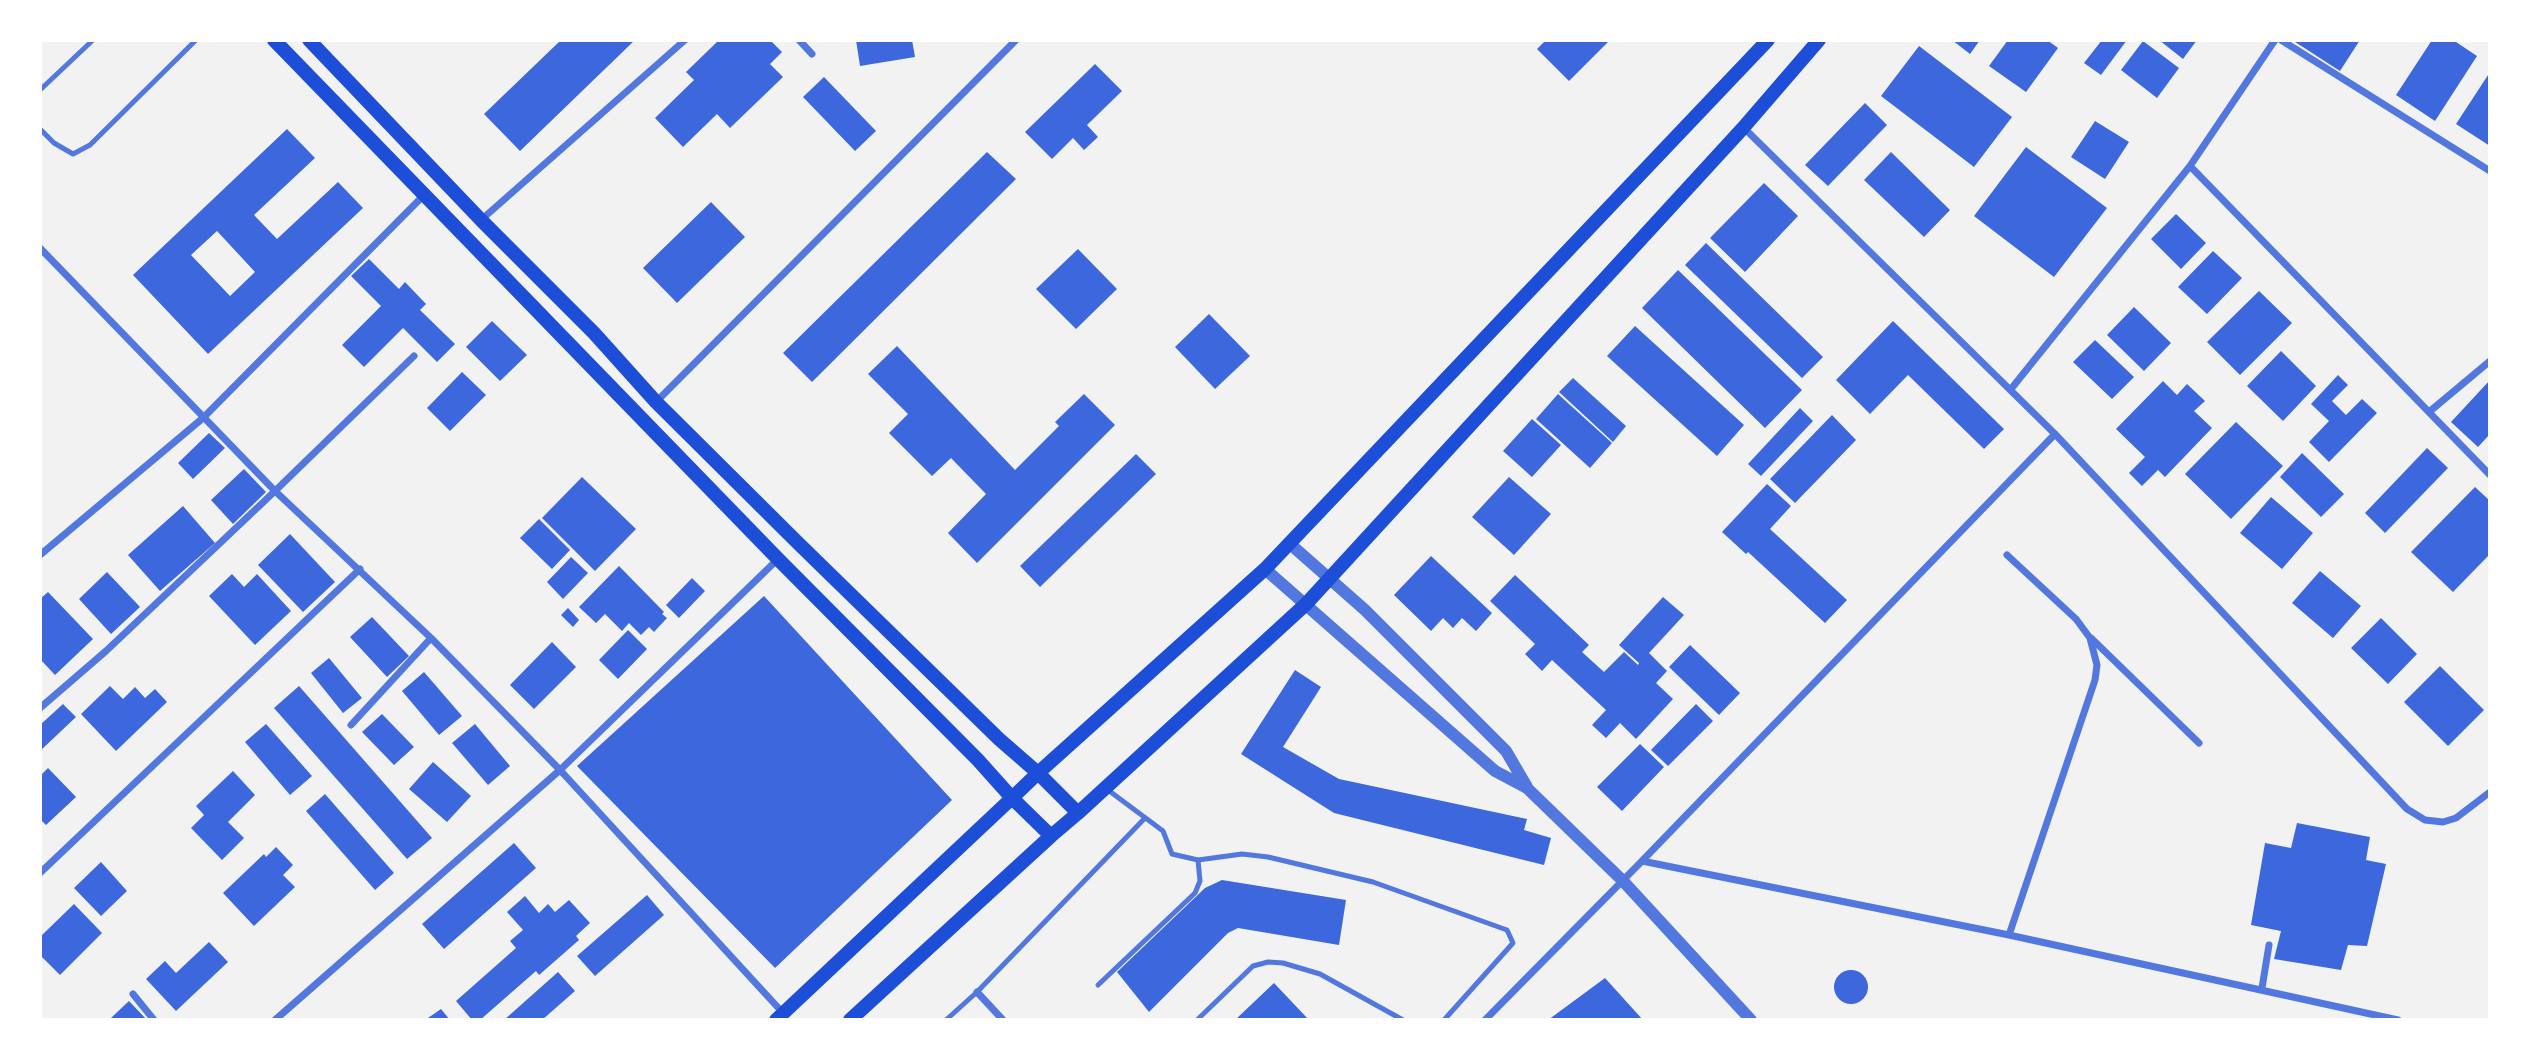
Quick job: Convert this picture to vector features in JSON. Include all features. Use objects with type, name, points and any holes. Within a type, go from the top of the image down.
[{"type":"main road","points":[[274,40],[1051,836]]},
{"type":"main road","points":[[309,40],[481,220],[551,289],[656,402],[1078,813]]},
{"type":"main road","points":[[850,1020],[1306,604],[1743,128],[1819,40]]},
{"type":"main road","points":[[779,1017],[1038,773],[1265,569],[1762,43]]},
{"type":"street","points":[[481,220],[685,40]]},
{"type":"street","points":[[799,40],[812,54]]},
{"type":"street","points":[[656,402],[1016,40]]},
{"type":"street","points":[[2011,389],[2190,166],[2275,40]]},
{"type":"street","points":[[2281,40],[2490,171]]},
{"type":"street","points":[[1743,128],[2055,434],[2407,809],[2425,820],[2443,822],[2456,818],[2490,792]]},
{"type":"street","points":[[2190,166],[2490,475]]},
{"type":"street","points":[[40,555],[203,418],[424,195]]},
{"type":"street","points":[[40,248],[275,491],[431,638],[560,770],[779,1017]]},
{"type":"street","points":[[40,708],[106,651],[414,356]]},
{"type":"street","points":[[2429,412],[2490,361]]},
{"type":"street","points":[[1485,1020],[1642,862],[2055,434]]},
{"type":"street","points":[[1289,543],[1365,610],[1506,751],[1527,788]]},
{"type":"street","points":[[2007,555],[2076,619],[2090,638],[2199,743]]},
{"type":"street","points":[[275,1020],[560,770],[778,559]]},
{"type":"street","points":[[40,873],[360,569]]},
{"type":"street","points":[[1265,569],[1495,771],[1527,788],[1623,881],[1751,1020]]},
{"type":"street","points":[[351,724],[431,638]]},
{"type":"street","points":[[2009,935],[2095,680],[2097,665],[2090,638]]},
{"type":"street","points":[[1642,862],[2009,935],[2262,988],[2398,1020]]},
{"type":"street","points":[[2262,988],[2269,945]]},
{"type":"street","points":[[977,992],[1003,1020]]},
{"type":"street","points":[[133,994],[154,1020]]},
{"type":"lane","points":[[40,90],[93,40]]},
{"type":"lane","points":[[40,129],[54,143],[73,155],[89,145],[195,40]]},
{"type":"lane","points":[[1105,788],[1163,831],[1172,854],[1198,860],[1242,854],[1268,857],[1373,882],[1507,930],[1513,943],[1444,1020]]},
{"type":"lane","points":[[946,1020],[977,992],[1145,818]]},
{"type":"lane","points":[[1098,985],[1195,893],[1200,881],[1198,860]]},
{"type":"lane","points":[[1197,1020],[1253,966],[1268,962],[1283,963],[1320,974],[1403,1020]]},
{"type":"building","points":[[561,40],[635,40],[520,151],[484,114]]},
{"type":"building","points":[[719,40],[770,40],[782,52],[770,64],[783,77],[730,128],[717,114],[683,147],[655,118],[694,80],[686,72]]},
{"type":"building","points":[[856,40],[912,40],[915,57],[860,66]]},
{"type":"building","points":[[1546,40],[1610,40],[1569,81],[1537,49]]},
{"type":"building","points":[[1952,40],[1980,40],[1970,54]]},
{"type":"building","points":[[2008,40],[2047,40],[2058,48],[2026,92],[1989,66]]},
{"type":"building","points":[[2102,40],[2127,40],[2101,75],[2084,63]]},
{"type":"building","points":[[2159,40],[2197,40],[2183,59]]},
{"type":"building","points":[[2292,40],[2360,40],[2340,71]]},
{"type":"building","points":[[2432,40],[2453,40],[2477,56],[2435,121],[2396,95]]},
{"type":"building","points":[[2143,41],[2179,68],[2157,98],[2121,70]]},
{"type":"building","points":[[1919,46],[2012,117],[1974,167],[1881,96]]},
{"type":"building","points":[[1095,64],[1122,91],[1087,125],[1098,137],[1084,150],[1073,138],[1052,159],[1025,132]]},
{"type":"building","points":[[2490,72],[2490,146],[2456,124]]},
{"type":"building","points":[[824,77],[876,131],[855,151],[803,97]]},
{"type":"building","points":[[1865,103],[1887,125],[1828,186],[1805,165]]},
{"type":"building","points":[[2095,121],[2129,142],[2105,179],[2071,157]]},
{"type":"building","points":[[287,129],[315,158],[254,215],[277,239],[338,182],[363,208],[208,354],[133,275]],"holes":[[[217,231],[255,272],[230,296],[191,255]]]},
{"type":"building","points":[[2026,147],[2107,208],[2054,277],[1974,216]]},
{"type":"building","points":[[987,152],[1016,179],[812,382],[783,353]]},
{"type":"building","points":[[1891,152],[1950,210],[1924,237],[1864,180]]},
{"type":"building","points":[[1764,183],[1798,216],[1745,272],[1710,238]]},
{"type":"building","points":[[711,202],[745,237],[677,303],[643,268]]},
{"type":"building","points":[[2176,214],[2206,243],[2181,269],[2151,239]]},
{"type":"building","points":[[1706,243],[1823,357],[1802,378],[1685,265]]},
{"type":"building","points":[[1078,249],[1117,289],[1076,329],[1036,289]]},
{"type":"building","points":[[2213,251],[2242,278],[2207,314],[2178,287]]},
{"type":"building","points":[[369,259],[399,289],[405,282],[426,304],[420,310],[455,344],[437,362],[403,328],[364,367],[342,345],[381,306],[351,276]]},
{"type":"building","points":[[1678,270],[1802,390],[1765,428],[1642,308]]},
{"type":"building","points":[[2259,291],[2292,323],[2240,375],[2207,342]]},
{"type":"building","points":[[2134,307],[2171,343],[2144,371],[2107,335]]},
{"type":"building","points":[[1209,314],[1250,356],[1215,389],[1175,347]]},
{"type":"building","points":[[492,321],[527,355],[500,381],[466,347]]},
{"type":"building","points":[[1893,321],[2004,429],[1984,449],[1908,375],[1870,414],[1836,380]]},
{"type":"building","points":[[1635,326],[1744,425],[1717,456],[1607,356]]},
{"type":"building","points":[[2095,340],[2134,377],[2112,399],[2073,362]]},
{"type":"building","points":[[897,346],[1015,470],[1059,426],[1055,422],[1084,394],[1115,425],[977,563],[948,533],[986,494],[951,458],[932,476],[889,433],[908,414],[868,374]]},
{"type":"building","points":[[2281,351],[2316,386],[2283,421],[2247,386]]},
{"type":"building","points":[[462,372],[486,395],[450,431],[427,408]]},
{"type":"building","points":[[2338,375],[2348,385],[2332,401],[2346,415],[2362,399],[2377,413],[2329,462],[2309,442],[2329,421],[2311,404]]},
{"type":"building","points":[[1573,378],[1626,426],[1613,442],[1559,392]]},
{"type":"building","points":[[2490,380],[2490,434],[2478,447],[2451,422]]},
{"type":"building","points":[[2163,381],[2177,395],[2187,384],[2205,401],[2194,411],[2212,428],[2165,477],[2158,470],[2142,486],[2129,473],[2145,457],[2116,429]]},
{"type":"building","points":[[1558,394],[1612,443],[1590,468],[1536,419]]},
{"type":"building","points":[[1800,408],[1813,421],[1761,476],[1748,464]]},
{"type":"building","points":[[1832,415],[1856,440],[1795,503],[1770,479]]},
{"type":"building","points":[[1532,419],[1561,445],[1532,477],[1503,451]]},
{"type":"building","points":[[2236,422],[2283,466],[2231,519],[2185,474]]},
{"type":"building","points":[[209,433],[225,448],[193,479],[178,463]]},
{"type":"building","points":[[2427,448],[2448,468],[2385,533],[2365,513]]},
{"type":"building","points":[[2302,453],[2344,494],[2321,517],[2280,477]]},
{"type":"building","points":[[1136,454],[1156,474],[1040,587],[1020,566]]},
{"type":"building","points":[[244,469],[266,492],[233,524],[211,500]]},
{"type":"building","points":[[582,477],[636,529],[595,571],[542,518]]},
{"type":"building","points":[[1509,477],[1551,514],[1514,555],[1472,517]]},
{"type":"building","points":[[1767,484],[1791,506],[1770,529],[1847,600],[1825,623],[1748,552],[1746,554],[1722,532]]},
{"type":"building","points":[[2475,487],[2490,501],[2490,554],[2453,592],[2411,552]]},
{"type":"building","points":[[2271,497],[2313,533],[2282,569],[2240,533]]},
{"type":"building","points":[[183,506],[215,543],[160,591],[128,555]]},
{"type":"building","points":[[539,519],[570,550],[552,569],[520,538]]},
{"type":"building","points":[[290,534],[335,582],[303,612],[258,565]]},
{"type":"building","points":[[1431,556],[1492,613],[1476,631],[1462,618],[1453,628],[1443,618],[1431,631],[1394,595]]},
{"type":"building","points":[[571,557],[588,573],[563,599],[547,582]]},
{"type":"building","points":[[619,566],[664,612],[662,614],[667,618],[654,632],[649,627],[641,635],[629,623],[622,631],[605,614],[596,623],[579,607]]},
{"type":"building","points":[[2320,571],[2361,606],[2333,638],[2292,603]]},
{"type":"building","points":[[107,572],[140,607],[111,634],[79,599]]},
{"type":"building","points":[[232,574],[244,587],[257,574],[291,611],[255,645],[209,596]]},
{"type":"building","points":[[1515,575],[1589,645],[1582,652],[1604,672],[1624,652],[1638,665],[1639,663],[1619,645],[1663,597],[1684,615],[1649,653],[1667,671],[1656,683],[1673,699],[1636,739],[1620,723],[1606,738],[1592,725],[1606,710],[1552,660],[1542,671],[1525,654],[1535,644],[1490,601]]},
{"type":"building","points":[[692,578],[705,591],[679,618],[666,605]]},
{"type":"building","points":[[48,592],[93,639],[55,675],[40,659],[40,599]]},
{"type":"building","points":[[764,596],[952,800],[775,968],[577,766]]},
{"type":"building","points":[[568,608],[579,620],[573,627],[561,615]]},
{"type":"building","points":[[372,617],[409,656],[387,677],[350,637]]},
{"type":"building","points":[[2381,618],[2417,654],[2388,684],[2351,648]]},
{"type":"building","points":[[628,630],[647,649],[618,679],[599,660]]},
{"type":"building","points":[[552,642],[576,667],[534,709],[510,685]]},
{"type":"building","points":[[1690,645],[1740,693],[1719,715],[1669,667]]},
{"type":"building","points":[[329,658],[362,698],[343,713],[311,673]]},
{"type":"building","points":[[2440,666],[2484,710],[2448,746],[2404,702]]},
{"type":"building","points":[[1295,670],[1321,687],[1283,747],[1339,779],[1527,819],[1524,830],[1551,838],[1544,865],[1334,813],[1241,754]]},
{"type":"building","points":[[424,672],[462,716],[439,735],[402,691]]},
{"type":"building","points":[[110,686],[123,699],[135,687],[145,698],[155,689],[167,702],[116,751],[81,714]]},
{"type":"building","points":[[299,686],[432,838],[407,859],[274,708]]},
{"type":"building","points":[[63,704],[76,717],[40,751],[40,725]]},
{"type":"building","points":[[1696,704],[1713,721],[1668,766],[1651,750]]},
{"type":"building","points":[[382,714],[414,747],[394,765],[362,732]]},
{"type":"building","points":[[266,724],[312,776],[290,795],[245,742]]},
{"type":"building","points":[[475,724],[510,766],[488,785],[452,743]]},
{"type":"building","points":[[1640,744],[1664,767],[1622,811],[1597,787]]},
{"type":"building","points":[[433,762],[471,796],[447,822],[409,789]]},
{"type":"building","points":[[48,768],[76,797],[46,825],[40,819],[40,776]]},
{"type":"building","points":[[233,771],[255,795],[228,822],[244,838],[222,860],[191,828],[204,815],[196,806]]},
{"type":"building","points":[[325,794],[394,873],[375,890],[306,811]]},
{"type":"building","points":[[2297,823],[2370,837],[2366,860],[2386,864],[2367,946],[2348,945],[2341,970],[2274,959],[2281,931],[2251,925],[2265,843],[2291,848]]},
{"type":"building","points":[[514,843],[536,868],[444,949],[422,924]]},
{"type":"building","points":[[276,847],[293,865],[283,875],[295,887],[254,926],[223,893],[264,854],[266,857]]},
{"type":"building","points":[[101,862],[127,891],[101,916],[74,888]]},
{"type":"building","points":[[1222,880],[1346,900],[1339,945],[1238,928],[1228,933],[1149,1012],[1117,972],[1205,888]]},
{"type":"building","points":[[647,895],[664,915],[595,976],[577,956]]},
{"type":"building","points":[[525,896],[539,913],[548,904],[555,912],[569,900],[590,923],[576,936],[579,940],[539,975],[536,971],[480,1020],[472,1020],[456,1001],[516,948],[510,941],[523,930],[507,912]]},
{"type":"building","points":[[74,904],[102,933],[60,975],[40,955],[40,937]]},
{"type":"building","points":[[209,942],[228,962],[176,1011],[146,979],[165,961],[176,973]]},
{"type":"building","points":[[1851,970],[1863,975],[1868,987],[1863,999],[1851,1004],[1839,999],[1834,987],[1839,975]]},
{"type":"building","points":[[558,972],[575,991],[542,1020],[504,1020]]},
{"type":"building","points":[[1605,978],[1643,1020],[1548,1020]]},
{"type":"building","points":[[1274,983],[1309,1020],[1235,1020]]},
{"type":"building","points":[[129,1001],[147,1020],[111,1018]]},
{"type":"building","points":[[441,1009],[450,1020],[425,1020]]}]
